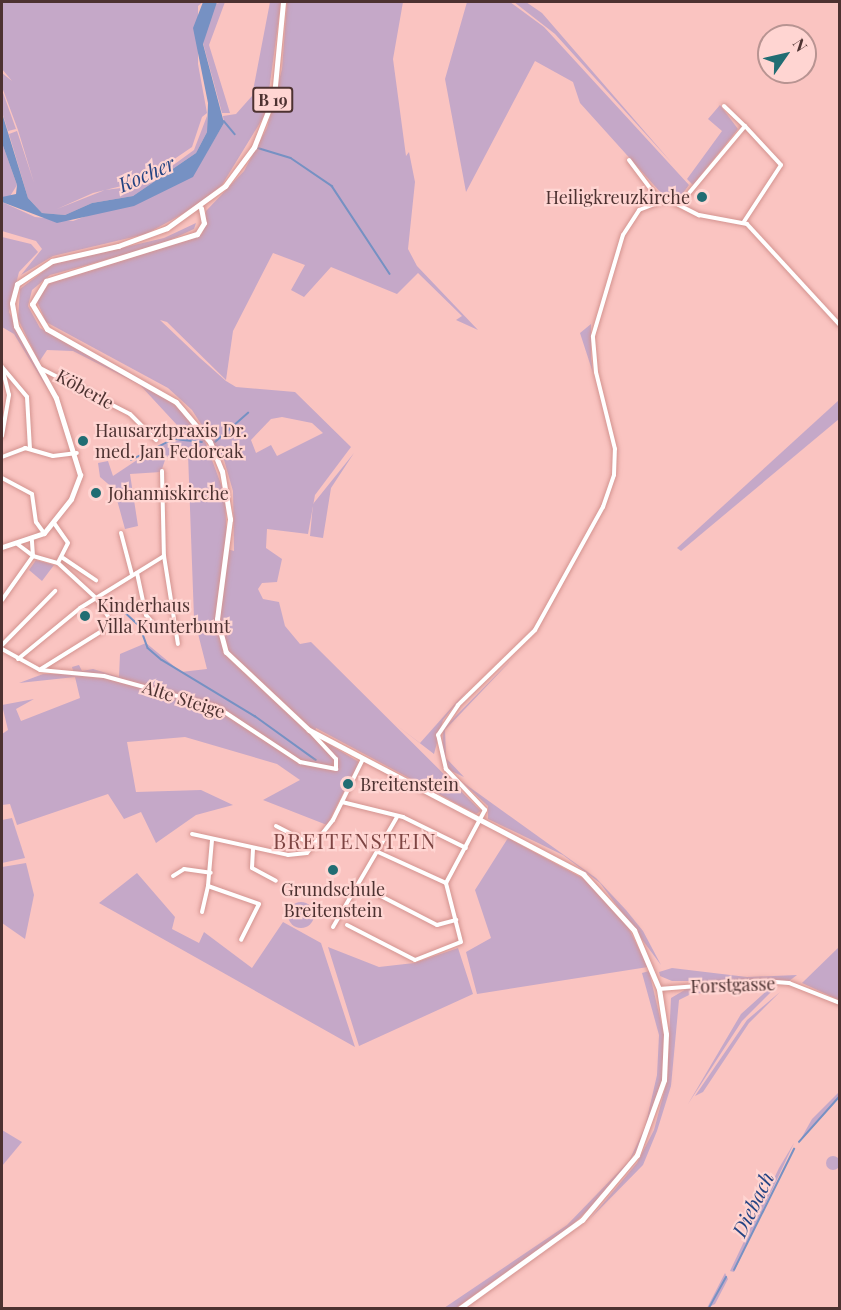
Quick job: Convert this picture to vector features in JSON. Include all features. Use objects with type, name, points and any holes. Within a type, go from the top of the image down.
[{"type":"main road","name":"B 19","points":[[2,547],[32,540],[44,534],[54,523],[78,484],[77,453],[14,318],[13,295],[22,277],[52,261],[150,235],[201,208],[236,173],[260,134],[277,83],[283,2]]},
{"type":"main road","points":[[201,208],[204,223],[197,234],[46,281],[34,294],[32,310],[47,329],[167,395],[205,433],[222,471],[230,519],[218,619],[222,644],[246,675],[309,730],[482,822],[559,858],[594,883],[625,917],[651,965],[659,989],[666,1034],[664,1080],[637,1155],[572,1228],[460,1308]]},
{"type":"street","points":[[724,106],[781,165],[743,223]]},
{"type":"street","points":[[679,205],[745,126]]},
{"type":"street","points":[[629,160],[659,200]]},
{"type":"street","points":[[347,925],[415,960],[461,942],[446,883],[482,822],[483,808],[442,763],[438,735],[458,705],[540,623],[603,507],[614,474],[615,449],[596,372],[593,336],[629,223],[644,206],[659,200],[721,219],[743,223],[840,325]]},
{"type":"street","points":[[2,367],[9,395],[2,436]]},
{"type":"street","points":[[2,367],[27,397],[30,449]]},
{"type":"street","name":"Köberle","points":[[39,368],[130,414],[156,440]]},
{"type":"street","points":[[2,457],[30,449],[53,456],[77,453]]},
{"type":"street","points":[[162,471],[164,556],[178,644]]},
{"type":"street","points":[[2,478],[33,497],[36,522],[44,534]]},
{"type":"street","points":[[54,523],[68,543],[63,558],[58,563]]},
{"type":"street","points":[[121,533],[146,615],[152,622]]},
{"type":"street","points":[[2,600],[33,556],[32,540]]},
{"type":"street","points":[[16,543],[33,556],[58,563],[96,598],[113,624],[40,670],[18,659],[2,647],[55,591]]},
{"type":"street","points":[[18,659],[96,598],[164,556]]},
{"type":"street","points":[[63,558],[96,580]]},
{"type":"street","name":"Alte Steige","points":[[40,670],[104,676],[217,707],[300,762],[336,769],[336,759],[309,730]]},
{"type":"street","points":[[192,834],[288,855],[317,847],[363,759]]},
{"type":"street","points":[[342,802],[397,816],[466,848]]},
{"type":"street","points":[[333,927],[397,816]]},
{"type":"street","points":[[276,826],[317,847]]},
{"type":"street","points":[[202,912],[211,873],[212,840]]},
{"type":"street","points":[[253,849],[252,868],[276,881]]},
{"type":"street","points":[[378,852],[446,883]]},
{"type":"street","points":[[173,876],[184,869],[211,873]]},
{"type":"street","points":[[208,889],[260,904],[241,940]]},
{"type":"street","points":[[373,892],[436,925],[456,920]]},
{"type":"street","name":"Forstgasse","points":[[659,989],[762,981],[797,986],[840,1003]]},
{"type":"shaded area","points":[[2,2],[203,2],[198,6],[198,64],[207,113],[202,117],[192,147],[142,181],[106,190],[137,186],[161,174],[194,150],[207,116],[207,132],[196,153],[133,196],[92,203],[65,215],[42,213],[28,198],[9,134],[17,131],[34,183],[18,130],[2,87],[2,73],[12,81],[2,69]],"holes":[[[105,190],[57,209],[93,193]]]},
{"type":"shaded area","points":[[225,2],[209,45],[230,113],[222,113],[203,43],[214,4]]},
{"type":"shaded area","points":[[270,2],[281,2],[266,113],[222,185],[199,205],[146,234],[53,256],[21,275],[42,249],[36,241],[2,231],[2,202],[35,217],[73,221],[192,177],[224,123],[223,116],[236,114],[252,96]]},
{"type":"shaded area","points":[[287,2],[403,2],[393,59],[406,156],[409,152],[415,182],[408,249],[417,266],[478,330],[456,320],[462,316],[418,273],[397,294],[331,267],[304,297],[291,290],[305,265],[273,253],[233,331],[226,380],[167,322],[160,320],[226,381],[236,387],[295,392],[351,447],[315,495],[308,534],[267,529],[266,548],[282,559],[277,582],[262,583],[258,589],[263,599],[279,602],[285,626],[300,644],[311,642],[481,811],[476,814],[316,728],[315,736],[359,762],[327,825],[263,800],[300,780],[277,764],[185,737],[127,742],[136,792],[201,790],[233,805],[196,815],[156,843],[141,812],[124,819],[108,794],[17,825],[10,804],[2,805],[2,734],[8,730],[2,705],[34,699],[16,709],[21,721],[80,698],[75,677],[19,683],[43,674],[74,674],[72,667],[79,665],[82,671],[93,669],[119,677],[120,654],[146,643],[181,672],[207,669],[194,618],[188,454],[166,457],[161,472],[130,474],[138,526],[125,529],[114,489],[100,477],[98,463],[108,461],[113,476],[158,446],[189,438],[140,385],[73,351],[47,350],[39,362],[18,319],[20,289],[53,264],[164,238],[196,223],[194,229],[157,246],[50,275],[32,290],[28,306],[40,328],[173,403],[202,433],[225,495],[227,549],[234,551],[233,491],[224,460],[192,410],[168,388],[46,322],[36,299],[51,282],[202,234],[206,211],[244,171],[267,128],[282,69]],"holes":[[[282,417],[312,423],[323,433],[277,456],[271,445],[256,453],[251,440],[271,419]]]},
{"type":"shaded area","points":[[467,2],[510,2],[544,27],[689,185],[680,197],[662,194],[580,103],[573,82],[535,61],[466,192],[445,79]]},
{"type":"shaded area","points":[[514,2],[526,2],[542,13],[672,163],[555,34]]},
{"type":"shaded area","points":[[2,90],[16,129],[8,131],[2,112]]},
{"type":"shaded area","points":[[720,105],[738,129],[693,185],[687,179],[722,131],[708,119]]},
{"type":"shaded area","points":[[2,143],[17,185],[9,198],[2,197]]},
{"type":"shaded area","points":[[2,237],[31,244],[38,252],[19,272],[9,312],[48,390],[14,334],[2,327]]},
{"type":"shaded area","points":[[591,324],[591,358],[593,373],[580,333]]},
{"type":"shaded area","points":[[839,400],[839,419],[681,551],[677,548]]},
{"type":"shaded area","points":[[354,453],[331,488],[323,538],[310,536],[313,504]]},
{"type":"shaded area","points":[[36,560],[54,565],[42,581],[29,570]]},
{"type":"shaded area","points":[[519,652],[445,730],[446,758],[464,777],[449,770],[442,756],[443,729]]},
{"type":"shaded area","points":[[468,689],[443,720],[434,754],[391,721],[420,743]]},
{"type":"shaded area","points":[[461,781],[596,878],[643,931],[661,965],[600,883],[563,855],[488,819],[488,806]]},
{"type":"shaded area","points":[[12,818],[25,858],[2,863],[2,820]]},
{"type":"shaded area","points":[[508,838],[586,880],[628,927],[648,967],[477,994],[466,952],[491,938],[475,890]]},
{"type":"shaded area","points":[[26,863],[34,895],[25,939],[2,923],[2,867]]},
{"type":"shaded area","points":[[137,873],[175,917],[172,929],[199,943],[204,932],[252,968],[283,922],[321,943],[355,1047],[99,903]]},
{"type":"shaded area","points":[[301,902],[310,906],[314,915],[310,924],[301,928],[292,924],[288,915],[292,906]]},
{"type":"shaded area","points":[[328,947],[379,967],[414,963],[458,948],[473,994],[359,1046]]},
{"type":"shaded area","points":[[839,947],[839,1000],[802,983]]},
{"type":"shaded area","points":[[672,968],[747,977],[797,975],[789,981],[672,981],[660,976],[659,972]]},
{"type":"shaded area","points":[[649,971],[664,1035],[662,1080],[639,1146],[627,1165],[594,1204],[570,1227],[456,1308],[444,1308],[567,1225],[629,1161],[645,1127],[657,1075],[659,1035],[642,973]]},
{"type":"shaded area","points":[[778,985],[742,1021],[688,1104],[741,1014],[771,987],[691,994],[679,1000],[671,1086],[657,1131],[643,1165],[590,1219],[637,1163],[654,1130],[667,1081],[671,998],[688,988]]},
{"type":"shaded area","points":[[780,992],[749,1023],[703,1092],[695,1096],[747,1020]]},
{"type":"shaded area","points":[[839,1092],[839,1098],[798,1144],[812,1119]]},
{"type":"shaded area","points":[[2,1130],[22,1142],[2,1166]]},
{"type":"shaded area","points":[[794,1143],[734,1272],[730,1271],[779,1168]]},
{"type":"shaded area","points":[[830,1156],[836,1156],[840,1163],[836,1170],[830,1170],[826,1166],[826,1160]]},
{"type":"shaded area","points":[[725,1273],[728,1279],[715,1304],[707,1308]]},
{"type":"water","points":[[203,2],[217,2],[203,44],[224,123],[193,177],[134,206],[57,223],[2,202],[2,197],[16,194],[17,185],[2,143],[2,113],[28,198],[42,213],[65,215],[92,203],[133,196],[196,153],[207,132],[208,103],[193,28]]},
{"type":"waterway","points":[[224,121],[235,134]]},
{"type":"waterway","points":[[258,148],[291,158],[332,186],[390,274]]},
{"type":"waterway","points":[[215,442],[248,413]]},
{"type":"waterway","points":[[131,460],[174,439],[202,442]]},
{"type":"waterway","points":[[114,602],[140,626],[148,648],[162,660],[255,716],[316,760]]},
{"type":"waterway","name":"Diebach","points":[[799,1142],[840,1096]]},
{"type":"waterway","name":"Diebach","points":[[734,1270],[794,1149]]},
{"type":"waterway","name":"Diebach","points":[[709,1308],[726,1277]]},
{"type":"place","name":"Heiligkreuzkirche","points":[[702,197]]},
{"type":"place","name":"Hausarztpraxis Dr. med. Jan Fedorcak","points":[[83,441]]},
{"type":"place","name":"Johanniskirche","points":[[96,493]]},
{"type":"place","name":"Kinderhaus Villa Kunterbunt","points":[[85,616]]},
{"type":"place","name":"Breitenstein","points":[[348,784]]},
{"type":"place","name":"Grundschule Breitenstein","points":[[333,870]]},
{"type":"district","name":"BREITENSTEIN","points":[[355,840]]},
{"type":"water label","name":"Kocher","points":[[146,173]]}]
